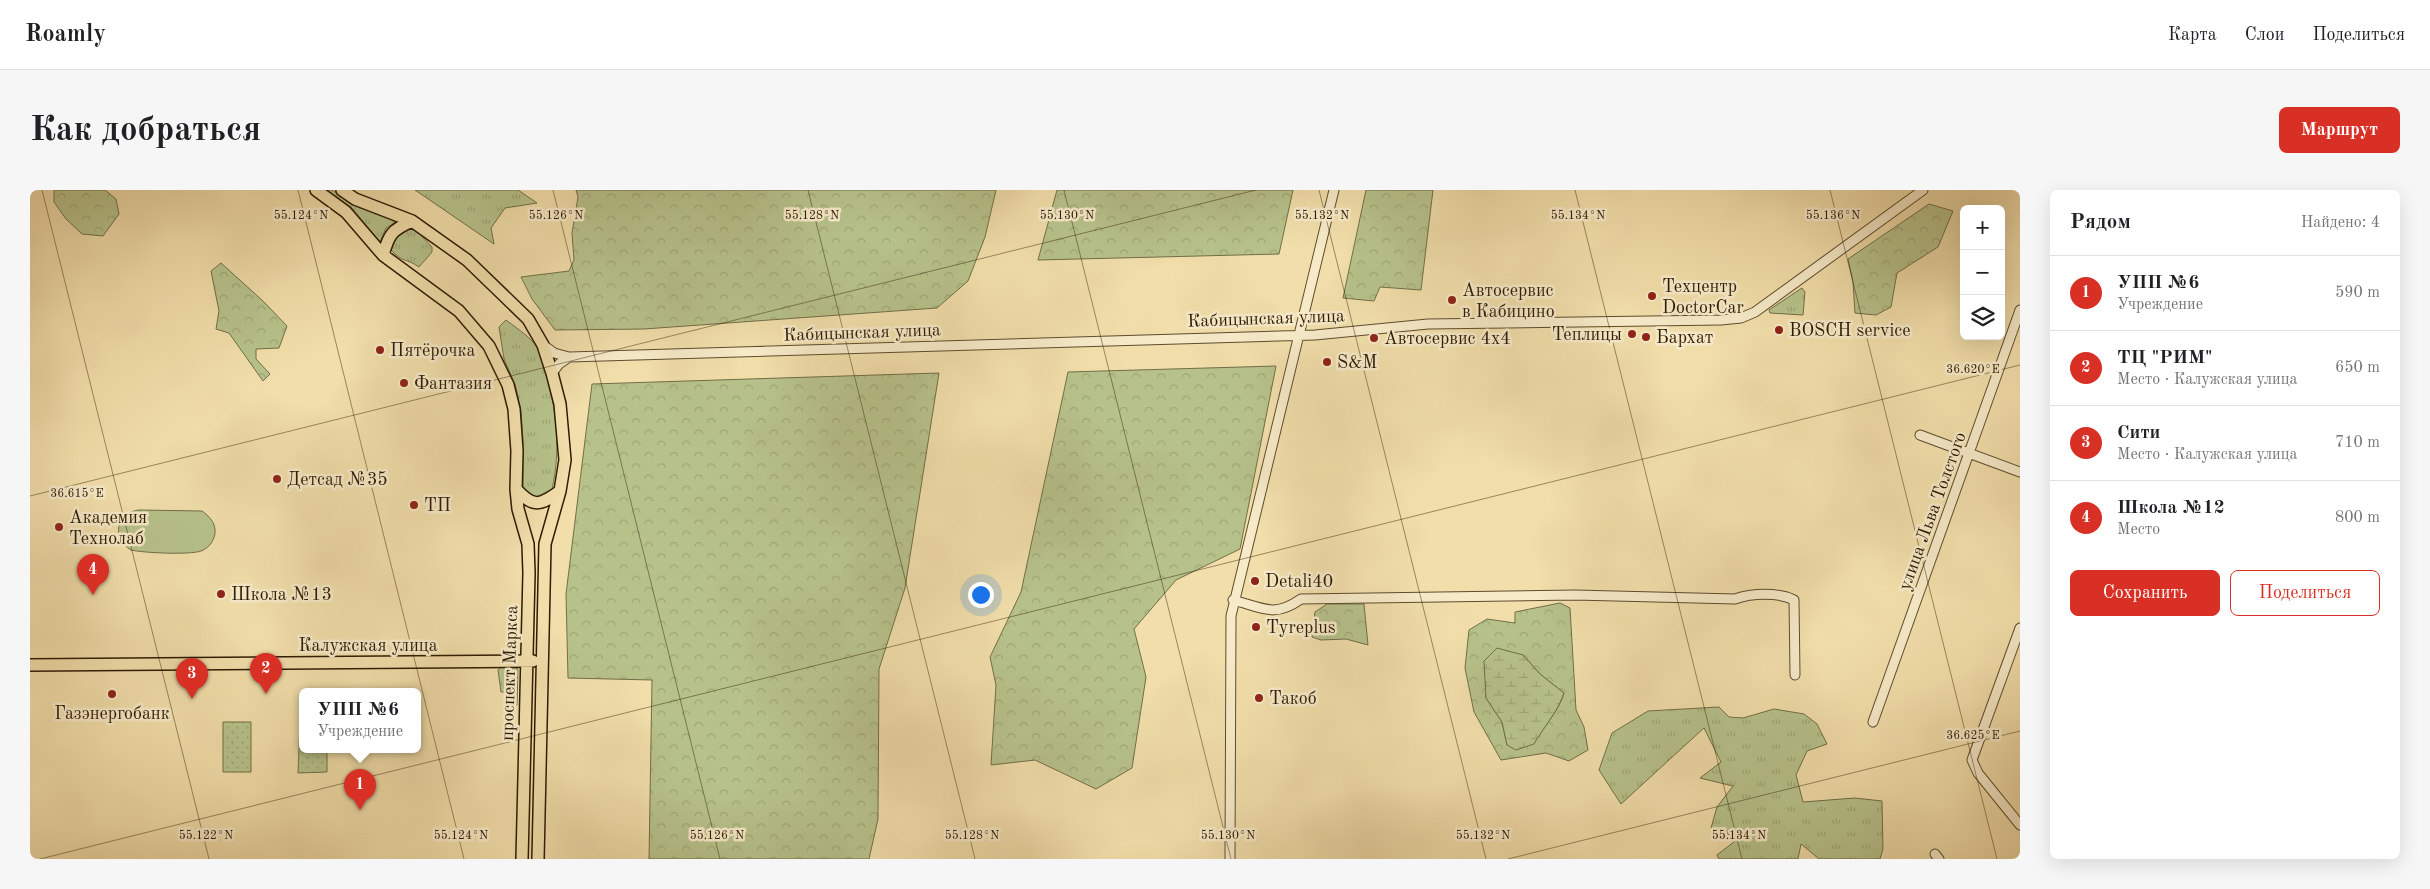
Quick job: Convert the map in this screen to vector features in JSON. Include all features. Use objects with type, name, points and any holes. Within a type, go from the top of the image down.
[{"type":"main road","name":"проспект Маркса","points":[[316,190],[346,212],[384,255],[459,311],[489,346],[508,385],[514,408],[518,509],[528,544],[529,573],[522,859]]},
{"type":"main road","name":"проспект Маркса","points":[[342,190],[355,199],[412,221],[467,260],[528,319],[543,345],[552,373],[560,404],[564,452],[560,491],[545,544],[538,859]]},
{"type":"main road","points":[[384,255],[387,239],[395,228],[412,221]]},
{"type":"main road","points":[[516,489],[525,499],[533,503],[548,500],[560,491]]},
{"type":"main road","name":"Калужская улица","points":[[30,665],[542,662]]},
{"type":"street","points":[[1230,859],[1231,616],[1334,190]]},
{"type":"street","name":"Кабицынская улица","points":[[569,358],[1345,333],[1389,326],[1428,324],[1687,321],[1740,318],[1755,312],[1923,190]]},
{"type":"street","name":"улица Льва Толстого","points":[[1873,722],[2020,310]]},
{"type":"street","points":[[543,345],[554,354],[569,358]]},
{"type":"street","points":[[552,373],[559,364],[569,358]]},
{"type":"street","points":[[1920,435],[2020,472]]},
{"type":"street","points":[[1234,600],[1276,611],[1289,607],[1301,599],[1575,595],[1735,599],[1753,595],[1787,596],[1794,600],[1795,675]]},
{"type":"street","points":[[2020,628],[1972,760],[1978,773],[2020,825]]},
{"type":"green space","points":[[54,190],[105,190],[116,199],[119,214],[103,236],[82,234],[66,219],[54,202]]},
{"type":"green space","points":[[327,190],[332,190],[354,205],[398,221],[386,228],[380,242],[352,208]]},
{"type":"green space","points":[[415,190],[518,190],[537,203],[505,208],[491,228],[494,244]]},
{"type":"green space","points":[[576,190],[996,190],[985,237],[968,281],[937,308],[644,329],[555,330],[532,299],[521,277],[569,271],[574,260],[572,233],[578,197]]},
{"type":"green space","points":[[1057,190],[1293,190],[1279,254],[1038,260]]},
{"type":"green space","points":[[1366,190],[1433,190],[1421,290],[1380,287],[1374,301],[1343,298]]},
{"type":"green space","points":[[1929,204],[1953,211],[1938,247],[1897,273],[1891,307],[1876,315],[1855,313],[1853,282],[1848,259]]},
{"type":"green space","points":[[411,228],[419,233],[432,247],[432,252],[419,267],[402,259],[391,250],[397,236]]},
{"type":"green space","points":[[221,263],[263,301],[287,326],[279,348],[256,349],[256,359],[270,374],[263,381],[229,333],[216,329],[219,311],[211,271]]},
{"type":"green space","points":[[1802,288],[1805,292],[1803,315],[1770,313],[1769,310]]},
{"type":"green space","points":[[506,320],[527,336],[537,348],[549,385],[555,415],[557,445],[552,489],[536,497],[527,494],[523,489],[521,411],[515,384],[504,359],[499,327]]},
{"type":"green space","points":[[1276,366],[1240,549],[1176,580],[1134,629],[1146,677],[1132,768],[1096,789],[1035,760],[991,765],[996,685],[990,657],[1021,592],[1068,372]]},
{"type":"green space","points":[[939,373],[905,588],[879,669],[878,819],[869,859],[649,859],[652,680],[568,678],[566,594],[592,384]]},
{"type":"green space","points":[[139,510],[202,511],[213,523],[215,529],[214,539],[206,548],[195,552],[167,553],[131,550],[121,539],[119,527],[125,516]]},
{"type":"green space","points":[[1560,603],[1570,608],[1576,710],[1584,727],[1588,750],[1569,761],[1546,753],[1501,760],[1474,712],[1465,668],[1469,630],[1487,619],[1515,623],[1515,612]],"holes":[[[1523,655],[1540,674],[1564,693],[1562,700],[1533,744],[1507,745],[1502,722],[1486,698],[1485,661]]]},
{"type":"green space","points":[[1327,604],[1364,604],[1368,645],[1346,639],[1321,640],[1312,637],[1315,612]]},
{"type":"green space","points":[[1497,648],[1523,655],[1540,674],[1564,693],[1555,712],[1534,744],[1516,750],[1507,745],[1502,722],[1486,698],[1484,661]]},
{"type":"green space","points":[[502,666],[515,667],[518,670],[517,705],[513,706],[508,692],[501,692],[498,670]]},
{"type":"green space","points":[[1719,707],[1729,717],[1743,718],[1774,709],[1804,714],[1817,724],[1827,744],[1807,751],[1796,775],[1803,802],[1855,798],[1882,801],[1883,849],[1880,859],[1819,859],[1801,844],[1798,859],[1719,859],[1717,855],[1739,838],[1711,828],[1717,807],[1733,786],[1700,778],[1721,762],[1704,728],[1621,804],[1599,770],[1612,733],[1648,711]]},
{"type":"green space","points":[[223,722],[251,722],[251,772],[223,772]]},
{"type":"green space","points":[[299,748],[299,753],[327,753],[327,772],[298,773]]},
{"type":"place","name":"Техцентр DoctorCar","points":[[1652,296]]},
{"type":"place","name":"Автосервис в Кабицино","points":[[1452,300]]},
{"type":"place","name":"BOSCH service","points":[[1779,330]]},
{"type":"place","name":"Теплицы","points":[[1632,334]]},
{"type":"place","name":"Бархат","points":[[1646,337]]},
{"type":"place","name":"Автосервис 4х4","points":[[1374,338]]},
{"type":"place","name":"Пятёрочка","points":[[380,350]]},
{"type":"place","name":"S&M","points":[[1327,362]]},
{"type":"place","name":"Фантазия","points":[[404,383]]},
{"type":"place","name":"Детсад №35","points":[[277,479]]},
{"type":"place","name":"ТП","points":[[414,505]]},
{"type":"place","name":"Академия Технолаб","points":[[59,527]]},
{"type":"place","name":"Detali40","points":[[1255,581]]},
{"type":"place","name":"Школа №13","points":[[221,594]]},
{"type":"place","name":"Школа №12","points":[[93,595]]},
{"type":"place","name":"Tyreplus","points":[[1256,627]]},
{"type":"place","name":"Газэнергобанк","points":[[112,694]]},
{"type":"place","name":"ТЦ \"РИМ\"","points":[[266,694]]},
{"type":"place","name":"Такоб","points":[[1259,698]]},
{"type":"place","name":"Сити","points":[[192,699]]},
{"type":"place","name":"УПП №6","points":[[360,810]]}]
